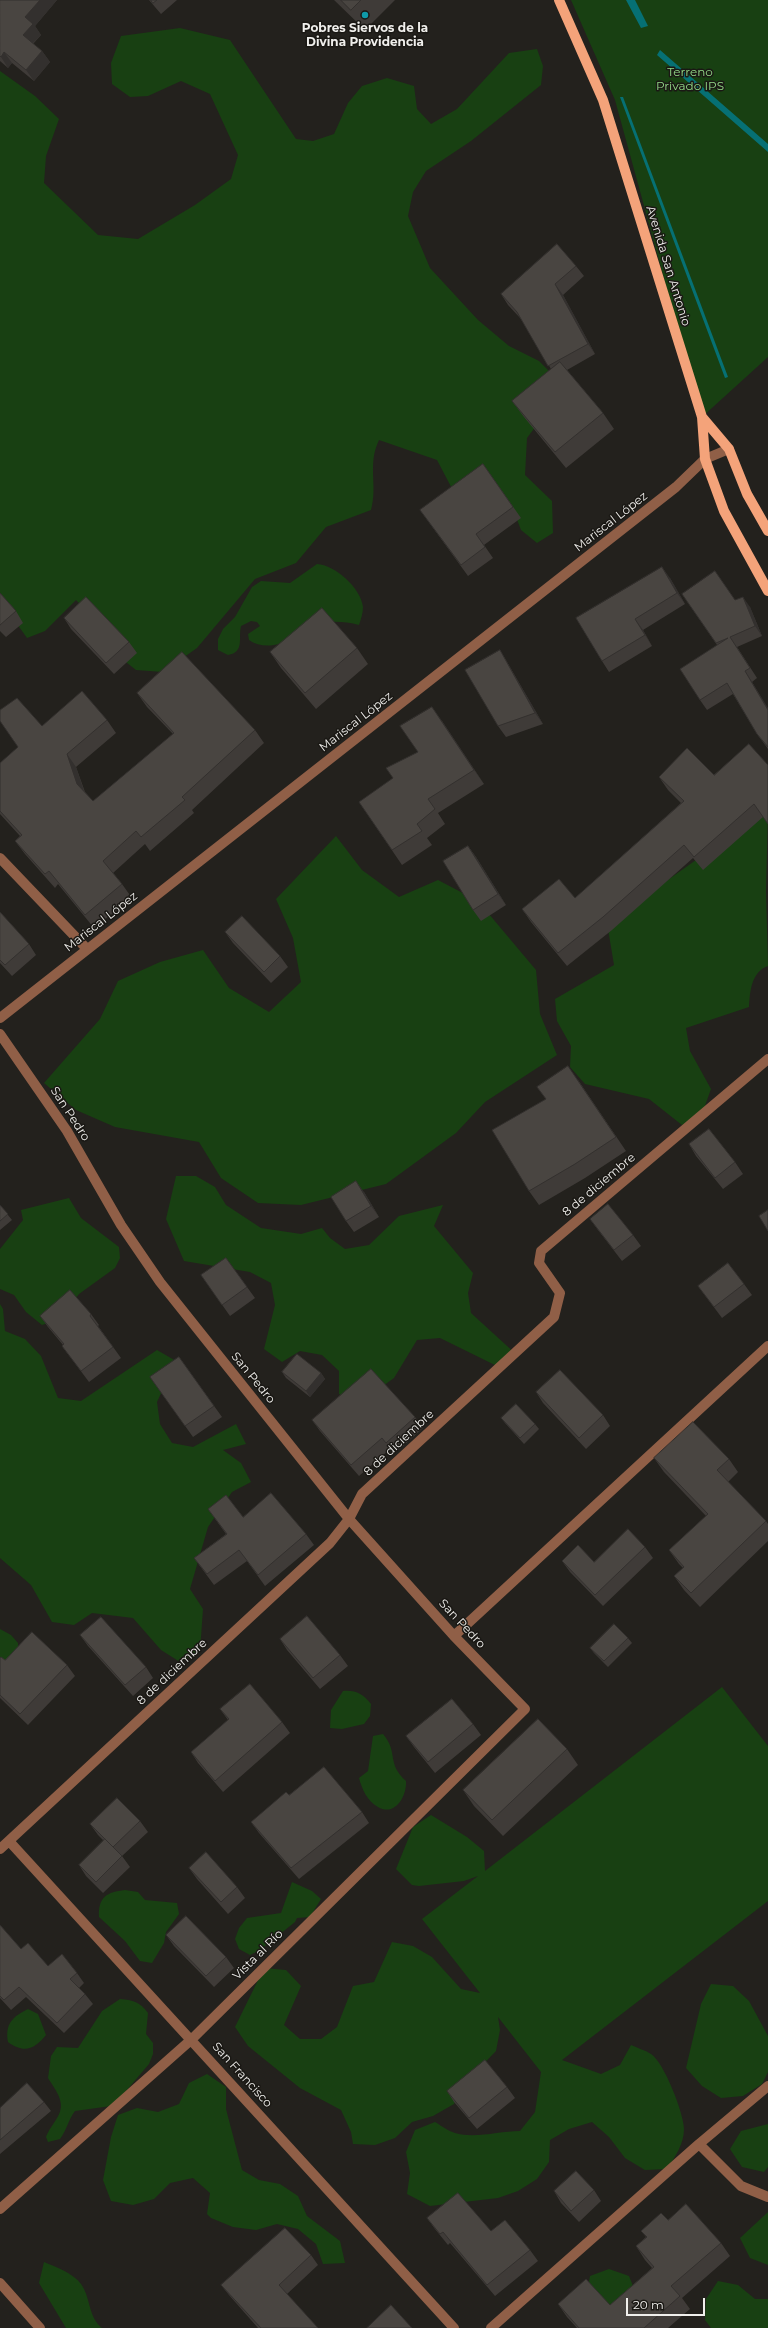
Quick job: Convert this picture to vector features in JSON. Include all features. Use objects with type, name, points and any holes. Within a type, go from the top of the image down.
[{"type":"main road","name":"Avenida San Antonio","points":[[559,0],[604,100],[702,417],[729,449],[747,494],[768,531]]},
{"type":"main road","points":[[702,417],[704,459],[724,511],[768,591]]},
{"type":"street","name":"Mariscal López","points":[[0,1018],[670,492],[704,459],[729,449]]},
{"type":"street","points":[[0,858],[87,949]]},
{"type":"street","name":"San Pedro","points":[[0,1034],[67,1131],[121,1225],[160,1282],[349,1519],[454,1636],[525,1709]]},
{"type":"street","name":"8 de diciembre","points":[[0,1849],[330,1543],[349,1519],[362,1494],[554,1317],[560,1293],[539,1263],[541,1251],[768,1059]]},
{"type":"street","points":[[454,1636],[768,1346]]},
{"type":"street","name":"Vista al Río","points":[[0,2209],[192,2039],[525,1709]]},
{"type":"street","name":"San Francisco","points":[[9,1841],[192,2039],[454,2328]]},
{"type":"street","points":[[491,2328],[699,2144],[768,2086]]},
{"type":"street","points":[[699,2144],[741,2186],[768,2197]]},
{"type":"street","points":[[0,2283],[40,2328]]},
{"type":"green space","name":"Terreno Privado IPS","points":[[571,0],[768,0],[768,357],[702,417],[615,100]]},
{"type":"green space","points":[[180,28],[230,40],[296,139],[313,141],[334,134],[348,103],[362,86],[387,78],[414,86],[417,109],[431,124],[457,109],[509,53],[537,49],[543,66],[541,85],[471,141],[426,171],[413,192],[408,216],[430,268],[478,320],[509,346],[539,361],[553,375],[550,407],[527,438],[525,475],[552,501],[553,533],[537,543],[521,530],[513,509],[458,500],[437,460],[379,440],[375,449],[373,467],[374,492],[371,510],[326,527],[296,563],[255,579],[197,648],[163,672],[136,670],[103,644],[90,614],[76,600],[45,631],[27,638],[0,600],[0,71],[35,96],[59,119],[46,156],[44,183],[98,235],[138,239],[195,205],[231,179],[238,155],[210,94],[181,81],[148,96],[130,97],[112,84],[111,63],[121,36]]},
{"type":"green space","points":[[317,564],[332,568],[346,579],[358,592],[363,607],[359,625],[340,622],[320,623],[305,628],[285,642],[269,646],[253,643],[249,640],[248,634],[260,626],[257,622],[251,621],[241,626],[240,644],[237,651],[228,655],[218,650],[218,639],[223,629],[235,617],[252,587],[261,581],[290,583]]},
{"type":"green space","points":[[768,809],[766,891],[768,966],[758,973],[752,983],[749,1007],[686,1028],[690,1051],[711,1089],[702,1114],[682,1125],[649,1099],[585,1084],[570,1067],[571,1046],[557,1021],[555,999],[614,965],[607,923]]},
{"type":"green space","points":[[336,836],[362,870],[399,897],[438,880],[478,901],[536,970],[540,1014],[557,1055],[485,1102],[456,1133],[386,1184],[301,1205],[258,1203],[221,1178],[199,1142],[115,1127],[76,1110],[44,1083],[100,1019],[118,981],[160,962],[203,950],[229,988],[269,1012],[301,982],[293,938],[276,899]]},
{"type":"green space","points":[[176,1176],[196,1176],[215,1187],[226,1205],[261,1228],[301,1234],[322,1228],[330,1238],[345,1249],[369,1245],[399,1216],[443,1205],[434,1226],[473,1273],[468,1293],[471,1313],[518,1356],[501,1368],[440,1338],[417,1340],[394,1378],[358,1404],[339,1394],[339,1371],[322,1355],[300,1351],[282,1362],[264,1349],[275,1305],[271,1283],[250,1272],[184,1261],[166,1219]]},
{"type":"green space","points":[[69,1198],[81,1218],[119,1247],[120,1258],[115,1268],[79,1294],[59,1319],[42,1325],[26,1312],[14,1295],[0,1289],[0,1249],[23,1220],[21,1210]]},
{"type":"green space","points":[[0,1304],[3,1309],[5,1331],[25,1339],[41,1356],[58,1398],[81,1401],[157,1350],[176,1361],[157,1402],[160,1424],[172,1443],[193,1447],[236,1424],[246,1444],[223,1450],[241,1463],[251,1482],[232,1492],[208,1527],[190,1589],[203,1609],[200,1651],[180,1662],[161,1650],[133,1618],[92,1613],[74,1625],[52,1622],[31,1585],[0,1558]]},
{"type":"green space","points":[[0,1629],[11,1635],[18,1643],[18,1647],[0,1671]]},
{"type":"green space","points":[[722,1687],[768,1746],[768,1901],[562,2060],[601,2074],[620,2065],[631,2045],[651,2054],[662,2067],[681,2112],[684,2135],[673,2160],[667,2169],[645,2170],[625,2158],[609,2137],[592,2122],[569,2129],[550,2140],[549,2162],[537,2179],[518,2191],[498,2198],[430,2206],[407,2194],[410,2173],[406,2152],[415,2130],[435,2122],[450,2131],[463,2135],[520,2131],[535,2112],[541,2072],[498,2017],[500,2030],[496,2051],[464,2084],[454,2104],[433,2116],[412,2122],[395,2138],[375,2145],[353,2144],[351,2132],[341,2110],[300,2088],[248,2046],[235,2027],[264,1968],[286,1970],[301,1986],[284,2025],[300,2039],[321,2039],[337,2027],[353,1986],[374,1982],[392,1942],[413,1946],[432,1957],[461,1989],[480,1993],[422,1919],[478,1876],[464,1881],[419,1886],[412,1885],[396,1869],[413,1827],[431,1815],[467,1837],[484,1851],[485,1871]]},
{"type":"green space","points":[[343,1691],[359,1693],[365,1698],[371,1704],[370,1716],[364,1724],[342,1729],[330,1728],[331,1710]]},
{"type":"green space","points":[[383,1734],[391,1747],[396,1769],[406,1781],[406,1787],[402,1798],[395,1807],[390,1809],[378,1807],[368,1798],[363,1790],[359,1778],[368,1771],[373,1736]]},
{"type":"green space","points":[[292,1882],[312,1891],[321,1899],[310,1917],[297,1918],[295,1922],[260,1950],[250,1955],[239,1949],[235,1939],[239,1928],[247,1918],[281,1913]]},
{"type":"green space","points":[[125,1890],[138,1892],[145,1900],[177,1903],[179,1914],[166,1932],[164,1943],[152,1963],[140,1961],[125,1941],[99,1917],[99,1910],[102,1900],[113,1892]]},
{"type":"green space","points":[[711,1984],[733,1986],[749,2001],[768,2036],[768,2072],[762,2084],[743,2096],[721,2098],[702,2086],[686,2068],[701,2004]]},
{"type":"green space","points":[[120,1999],[136,2002],[148,2013],[146,2034],[153,2043],[153,2054],[149,2064],[111,2106],[75,2111],[60,2139],[48,2142],[46,2137],[60,2113],[61,2107],[61,2102],[57,2092],[48,2078],[51,2056],[57,2047],[78,2048],[102,2011]]},
{"type":"green space","points":[[28,2009],[38,2014],[46,2035],[38,2044],[24,2049],[14,2046],[8,2042],[7,2036],[9,2026],[14,2018]]},
{"type":"green space","points":[[207,2074],[226,2087],[226,2109],[242,2170],[259,2180],[280,2184],[298,2196],[307,2216],[340,2241],[345,2263],[323,2264],[316,2244],[298,2229],[277,2224],[256,2230],[233,2227],[211,2218],[207,2214],[210,2193],[193,2178],[170,2183],[154,2199],[133,2205],[111,2201],[103,2180],[111,2137],[118,2115],[137,2108],[158,2112],[179,2104],[189,2083]]},
{"type":"green space","points":[[768,2124],[768,2167],[764,2172],[742,2167],[730,2149],[741,2131]]},
{"type":"green space","points":[[768,2212],[768,2265],[750,2258],[740,2238]]},
{"type":"green space","points":[[44,2262],[64,2271],[78,2280],[87,2295],[97,2324],[102,2328],[66,2328],[39,2283]]},
{"type":"green space","points":[[609,2269],[629,2276],[637,2296],[620,2311],[586,2298],[590,2276]]},
{"type":"green space","points":[[718,2281],[738,2285],[755,2299],[768,2299],[768,2328],[711,2328],[705,2320],[706,2299]]},
{"type":"water","points":[[626,0],[635,0],[648,26],[641,28]]},
{"type":"water","points":[[660,50],[768,144],[768,152],[657,55]]},
{"type":"water","points":[[620,97],[623,97],[728,377],[725,378]]},
{"type":"building","points":[[0,0],[40,0],[25,17],[33,24],[23,35],[42,51],[26,70],[4,52],[1,57],[0,56]]},
{"type":"building","points":[[341,0],[361,0],[351,10]]},
{"type":"building","points":[[557,244],[576,266],[555,284],[588,344],[548,366],[517,312],[501,294]]},
{"type":"building","points":[[560,362],[603,413],[555,452],[512,401]]},
{"type":"building","points":[[483,464],[513,507],[476,534],[485,547],[461,565],[420,510]]},
{"type":"building","points":[[662,567],[677,593],[635,619],[645,635],[602,661],[576,618]]},
{"type":"building","points":[[715,571],[735,600],[743,597],[755,626],[730,637],[750,668],[745,671],[768,710],[768,747],[757,734],[727,683],[700,700],[680,669],[728,638],[716,643],[682,594]]},
{"type":"building","points":[[0,593],[16,611],[0,625]]},
{"type":"building","points":[[86,597],[129,642],[106,663],[64,618]]},
{"type":"building","points":[[322,608],[357,648],[305,693],[270,652]]},
{"type":"building","points":[[500,650],[535,713],[498,726],[465,670]]},
{"type":"building","points":[[182,652],[255,730],[182,797],[185,800],[141,837],[136,831],[103,861],[122,884],[85,915],[49,871],[45,874],[15,841],[22,835],[0,811],[0,763],[18,747],[0,721],[0,710],[17,698],[42,726],[82,691],[107,720],[67,754],[77,784],[93,801],[174,733],[137,693]]},
{"type":"building","points":[[432,707],[474,770],[428,799],[435,809],[417,824],[422,831],[392,850],[359,802],[393,778],[386,768],[418,752],[400,726]]},
{"type":"building","points":[[749,744],[768,765],[768,824],[754,804],[694,857],[684,845],[603,917],[558,953],[522,909],[559,879],[575,898],[684,801],[659,777],[687,748],[714,775]]},
{"type":"building","points":[[468,846],[498,894],[473,910],[443,861]]},
{"type":"building","points":[[0,912],[29,944],[5,965],[0,960]]},
{"type":"building","points":[[242,916],[280,956],[264,972],[225,932]]},
{"type":"building","points":[[568,1066],[616,1137],[575,1164],[529,1191],[492,1130],[546,1099],[537,1087]]},
{"type":"building","points":[[709,1129],[735,1162],[715,1178],[689,1144]]},
{"type":"building","points":[[356,1181],[371,1206],[346,1221],[331,1197]]},
{"type":"building","points":[[608,1204],[633,1235],[614,1250],[590,1219]]},
{"type":"building","points":[[0,1205],[8,1214],[0,1221]]},
{"type":"building","points":[[768,1210],[768,1231],[759,1216]]},
{"type":"building","points":[[226,1258],[247,1287],[222,1305],[201,1275]]},
{"type":"building","points":[[728,1263],[744,1284],[714,1307],[698,1286]]},
{"type":"building","points":[[70,1290],[91,1314],[90,1316],[113,1347],[81,1371],[62,1346],[64,1344],[40,1316]]},
{"type":"building","points":[[297,1354],[321,1373],[306,1391],[282,1372]]},
{"type":"building","points":[[179,1357],[214,1406],[185,1426],[150,1377]]},
{"type":"building","points":[[371,1369],[415,1417],[386,1443],[382,1438],[351,1465],[312,1420]]},
{"type":"building","points":[[560,1370],[603,1415],[579,1438],[536,1392]]},
{"type":"building","points":[[516,1404],[535,1424],[520,1438],[501,1418]]},
{"type":"building","points":[[693,1422],[729,1459],[717,1470],[766,1521],[691,1593],[674,1576],[684,1567],[669,1550],[708,1514],[654,1458]]},
{"type":"building","points":[[271,1493],[306,1534],[258,1575],[239,1550],[207,1574],[194,1558],[227,1534],[208,1509],[226,1495],[243,1517]]},
{"type":"building","points":[[628,1529],[645,1547],[595,1595],[562,1561],[578,1545],[594,1562]]},
{"type":"building","points":[[307,1616],[340,1655],[313,1678],[280,1639]]},
{"type":"building","points":[[101,1617],[146,1667],[125,1685],[80,1635]]},
{"type":"building","points":[[614,1624],[628,1638],[604,1661],[590,1648]]},
{"type":"building","points":[[32,1632],[67,1665],[20,1714],[0,1695],[0,1658],[1,1657],[5,1660]]},
{"type":"building","points":[[250,1684],[282,1722],[215,1781],[191,1752],[229,1719],[220,1709]]},
{"type":"building","points":[[452,1699],[473,1724],[428,1762],[406,1736]]},
{"type":"building","points":[[538,1719],[567,1749],[492,1820],[463,1790]]},
{"type":"building","points":[[324,1767],[362,1812],[291,1868],[251,1822],[286,1792],[289,1795]]},
{"type":"building","points":[[117,1798],[140,1821],[113,1847],[90,1824]]},
{"type":"building","points":[[105,1839],[122,1856],[96,1882],[79,1865]]},
{"type":"building","points":[[206,1852],[237,1887],[221,1902],[189,1868]]},
{"type":"building","points":[[186,1916],[226,1957],[206,1976],[166,1935]]},
{"type":"building","points":[[0,1925],[21,1949],[28,1943],[48,1966],[62,1954],[77,1973],[70,1979],[85,1994],[57,2023],[19,1987],[4,2000],[0,1996]]},
{"type":"building","points":[[485,2060],[507,2087],[469,2118],[447,2091]]},
{"type":"building","points":[[27,2083],[44,2102],[0,2140],[0,2108]]},
{"type":"building","points":[[576,2171],[594,2190],[571,2211],[554,2191]]},
{"type":"building","points":[[458,2193],[491,2231],[505,2220],[530,2250],[487,2285],[443,2232],[440,2234],[427,2218]]},
{"type":"building","points":[[686,2204],[721,2243],[671,2286],[680,2296],[644,2328],[579,2328],[558,2304],[586,2279],[610,2305],[654,2267],[636,2246],[647,2237],[641,2231],[661,2213],[668,2220]]},
{"type":"building","points":[[285,2228],[311,2255],[279,2285],[318,2328],[261,2328],[221,2285]]},
{"type":"building","points":[[391,2305],[412,2328],[367,2328]]},
{"type":"place","name":"Pobres Siervos de la Divina Providencia","points":[[365,15]]}]
